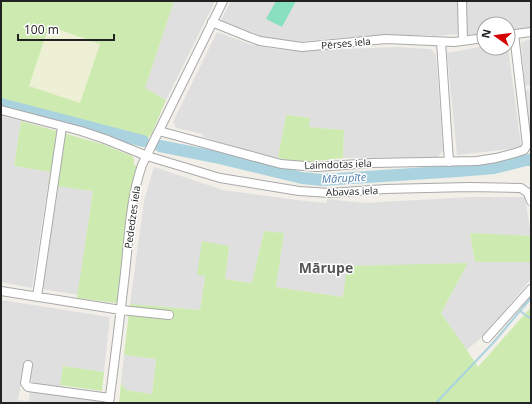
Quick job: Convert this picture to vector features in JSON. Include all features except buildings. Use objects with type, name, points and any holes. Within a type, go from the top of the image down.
[{"type":"street","name":"Pededzes iela","points":[[110,401],[133,196],[139,175],[147,156],[223,1]]},
{"type":"street","points":[[462,1],[463,41]]},
{"type":"street","name":"Pērses iela","points":[[212,22],[260,41],[302,47],[386,39],[441,42],[476,39]]},
{"type":"street","points":[[516,34],[531,32]]},
{"type":"street","points":[[441,42],[450,162],[496,158],[524,150],[528,145],[514,56]]},
{"type":"street","points":[[1,110],[105,139],[147,156]]},
{"type":"street","points":[[37,297],[62,127]]},
{"type":"street","name":"Laimdotas iela","points":[[159,131],[281,164],[317,167],[372,163],[450,162]]},
{"type":"street","name":"Abavas iela","points":[[147,156],[220,178],[299,191],[330,193],[385,189],[470,187],[521,188],[528,193],[531,201]]},
{"type":"street","points":[[487,338],[531,288]]},
{"type":"street","points":[[1,291],[121,310],[169,315]]},
{"type":"street","points":[[28,365],[25,383],[28,387],[110,401]]},
{"type":"shaded area","points":[[174,1],[215,1],[166,100],[145,88]]},
{"type":"shaded area","points":[[231,1],[459,1],[460,34],[432,36],[350,37],[297,42],[277,41],[257,37],[256,34],[221,20]]},
{"type":"shaded area","points":[[464,1],[531,1],[531,28],[516,30],[516,16],[476,16],[476,34],[465,35]]},
{"type":"shaded area","points":[[217,32],[249,44],[275,49],[298,51],[396,47],[431,49],[436,55],[443,151],[437,157],[343,158],[344,130],[309,127],[309,118],[286,115],[278,158],[268,157],[203,137],[203,134],[176,128],[173,122]]},
{"type":"shaded area","points":[[531,39],[531,92],[530,85],[525,86],[521,42]]},
{"type":"shaded area","points":[[476,48],[476,56],[509,56],[521,146],[519,148],[457,155],[447,53]]},
{"type":"shaded area","points":[[529,89],[531,105],[531,138],[529,140],[523,90]]},
{"type":"shaded area","points":[[1,116],[21,121],[14,166],[50,172],[32,288],[1,282]]},
{"type":"shaded area","points":[[154,167],[223,190],[326,203],[327,199],[363,203],[471,197],[525,197],[531,236],[470,234],[475,262],[531,262],[531,279],[483,336],[467,350],[441,313],[468,263],[343,297],[276,287],[284,233],[264,231],[252,283],[225,279],[229,246],[197,275],[205,275],[200,310],[130,304],[144,201]]},
{"type":"shaded area","points":[[58,186],[93,191],[78,295],[42,289]]},
{"type":"shaded area","points":[[1,300],[110,317],[104,372],[63,366],[60,388],[33,383],[29,379],[31,363],[25,361],[18,400],[29,401],[30,390],[102,400],[101,403],[1,403]]},
{"type":"shaded area","points":[[124,355],[156,359],[152,394],[126,390],[121,383]]},
{"type":"green space","points":[[1,1],[174,1],[145,88],[166,100],[152,133],[144,144],[135,142],[132,146],[104,135],[1,102]],"holes":[[[49,26],[100,44],[80,103],[29,86]]]},
{"type":"green space","points":[[276,1],[296,1],[282,27],[266,19]]},
{"type":"green space","points":[[49,26],[101,44],[80,104],[28,86]]},
{"type":"green space","points":[[286,115],[310,118],[309,127],[344,130],[343,158],[305,162],[278,158]]},
{"type":"green space","points":[[21,121],[102,144],[132,156],[134,159],[134,165],[139,166],[131,194],[117,303],[77,298],[93,191],[48,185],[50,172],[14,166]]},
{"type":"green space","points":[[264,231],[284,233],[276,287],[343,297],[347,266],[468,263],[441,313],[478,367],[531,307],[531,403],[119,403],[121,383],[126,390],[152,394],[156,359],[124,355],[130,304],[200,310],[205,276],[197,275],[202,241],[229,246],[225,279],[252,283]]},
{"type":"green space","points":[[470,233],[531,236],[531,262],[475,262]]},
{"type":"green space","points":[[63,366],[104,372],[102,391],[60,385]]},
{"type":"waterway","name":"Mārupīte","points":[[1,104],[143,141]]},
{"type":"waterway","name":"Mārupīte","points":[[160,146],[215,157],[302,178],[322,180],[494,168],[531,160]]},
{"type":"waterway","points":[[436,403],[493,343],[531,298]]},
{"type":"waterway","points":[[520,311],[531,319]]},
{"type":"district","name":"Mārupe","points":[[326,268]]}]
